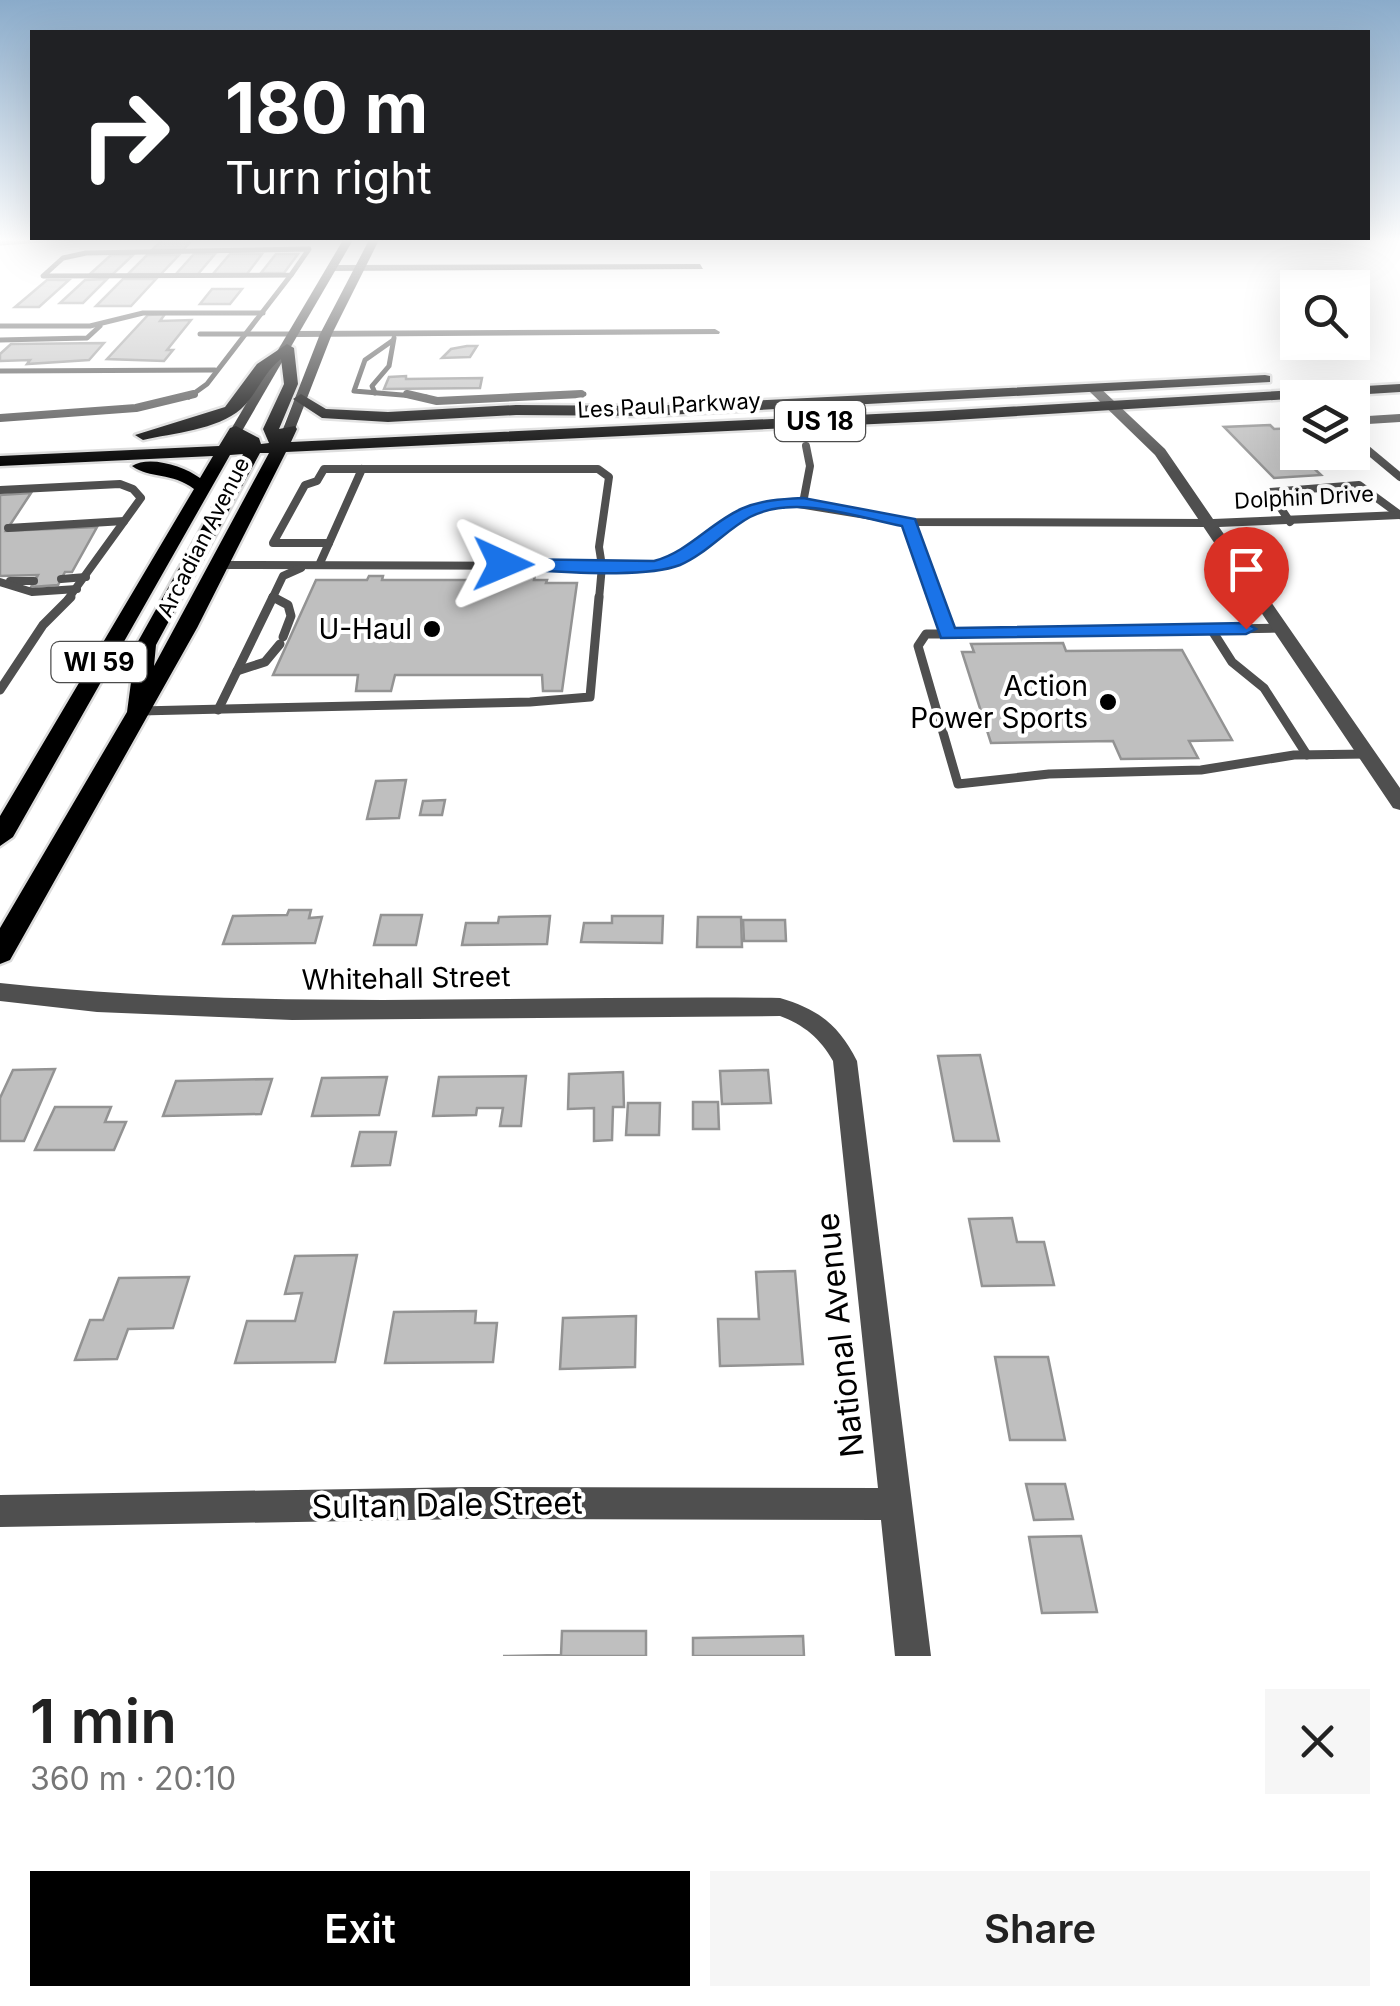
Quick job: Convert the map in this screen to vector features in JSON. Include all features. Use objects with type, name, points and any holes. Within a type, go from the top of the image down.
[{"type":"main road","name":"Arcadian Avenue","points":[[0,953],[254,501],[259,440],[291,341],[304,317]]},
{"type":"main road","name":"Arcadian Avenue","points":[[0,837],[202,488],[301,399],[334,317]]},
{"type":"main road","points":[[143,435],[198,423],[230,410],[239,404],[262,368],[291,341],[311,340],[303,361],[308,380]]},
{"type":"main road","points":[[0,452],[259,440],[291,384],[291,341]]},
{"type":"main road","points":[[1110,405],[1120,394],[1333,382],[1400,372]]},
{"type":"main road","name":"Les Paul Parkway","points":[[301,399],[320,413],[361,416],[516,410],[624,412],[1400,372]]},
{"type":"main road","name":"Les Paul Parkway","points":[[0,461],[259,440],[344,444],[1400,388]]},
{"type":"main road","points":[[529,434],[916,402],[941,396]]},
{"type":"main road","name":"WI 59","points":[[138,711],[146,646],[259,440]]},
{"type":"main road","points":[[254,501],[297,461],[344,444]]},
{"type":"main road","points":[[0,472],[156,467],[182,472],[202,488]]},
{"type":"street","points":[[291,341],[326,334],[394,337],[714,332]]},
{"type":"street","points":[[1093,388],[1160,452],[1400,802]]},
{"type":"street","name":"Dolphin Drive","points":[[1210,523],[1400,515]]},
{"type":"street","name":"Whitehall Street","points":[[0,992],[56,1000],[252,1010],[780,1007],[811,1018]]},
{"type":"street","name":"National Avenue","points":[[811,1018],[836,1040],[845,1061],[913,1656]]},
{"type":"street","name":"Sultan Dale Street","points":[[0,1511],[468,1503],[894,1504]]},
{"type":"lane","points":[[2,328],[102,324],[128,317]]},
{"type":"lane","points":[[0,418],[164,404],[199,393],[238,339],[250,332],[261,317]]},
{"type":"lane","points":[[0,340],[86,338],[102,324]]},
{"type":"lane","points":[[200,334],[250,332],[291,341]]},
{"type":"lane","points":[[394,337],[370,350],[354,381],[354,391],[422,395],[437,401],[584,394]]},
{"type":"lane","points":[[375,393],[372,386],[389,366],[394,337]]},
{"type":"lane","points":[[0,371],[216,370]]},
{"type":"lane","points":[[1370,420],[1400,418]]},
{"type":"lane","points":[[803,503],[810,466],[806,446]]},
{"type":"lane","points":[[1370,452],[1400,477]]},
{"type":"lane","points":[[320,563],[362,469]]},
{"type":"lane","points":[[138,711],[590,697],[609,477],[598,469],[322,471],[316,481],[305,486],[273,543],[329,543]]},
{"type":"lane","points":[[0,490],[120,484],[133,489],[141,498],[78,590],[43,626],[0,690]]},
{"type":"lane","points":[[1290,522],[1270,498],[1270,492],[1276,488],[1359,485],[1400,515]]},
{"type":"lane","points":[[221,565],[654,566],[676,560],[745,513],[772,504],[803,503],[909,522],[1210,523]]},
{"type":"lane","points":[[8,528],[124,521]]},
{"type":"lane","points":[[909,522],[947,634]]},
{"type":"lane","points":[[218,710],[283,576],[291,570],[320,563]]},
{"type":"lane","points":[[62,579],[86,577]]},
{"type":"lane","points":[[0,582],[34,580]]},
{"type":"lane","points":[[0,582],[32,592],[78,590]]},
{"type":"lane","points":[[235,675],[265,662],[282,640],[291,616],[288,606],[273,597]]},
{"type":"lane","points":[[1282,628],[926,634],[918,646],[958,784],[1049,774],[1201,770],[1307,755],[1368,754]]},
{"type":"lane","points":[[1211,629],[1232,662],[1264,688],[1307,755]]},
{"type":"building","points":[[146,317],[191,320],[167,350],[173,350],[164,361],[107,359]]},
{"type":"building","points":[[104,343],[89,360],[27,364],[30,360],[0,361],[0,354],[11,344]]},
{"type":"building","points":[[477,346],[470,357],[442,358],[451,349]]},
{"type":"building","points":[[389,377],[482,378],[480,388],[384,389]]},
{"type":"building","points":[[1270,425],[1280,429],[1280,470],[1316,470],[1321,475],[1274,478],[1224,427]]},
{"type":"building","points":[[31,493],[6,531],[97,527],[72,572],[65,572],[58,585],[31,587],[38,575],[0,576],[0,495]]},
{"type":"building","name":"U-Haul","points":[[520,575],[535,575],[534,580],[547,580],[546,583],[577,583],[562,691],[543,691],[542,675],[395,675],[391,691],[356,691],[358,675],[273,675],[316,580],[367,580],[369,576],[383,576],[382,580],[519,580]]},
{"type":"building","points":[[1063,643],[1066,651],[1182,650],[1232,740],[1189,741],[1198,758],[1121,759],[1113,741],[991,743],[962,652],[974,652],[971,644]]},
{"type":"building","points":[[406,780],[399,818],[367,819],[376,781]]},
{"type":"building","points":[[445,800],[442,815],[420,815],[423,801]]},
{"type":"building","points":[[289,910],[311,910],[309,918],[322,917],[315,943],[223,944],[233,916],[287,915]]},
{"type":"building","points":[[381,915],[422,915],[416,945],[374,945]]},
{"type":"building","points":[[550,916],[547,944],[462,945],[466,923],[498,923],[499,917]]},
{"type":"building","points":[[612,916],[663,916],[662,943],[581,942],[584,923],[612,923]]},
{"type":"building","points":[[698,917],[741,917],[742,947],[697,947]]},
{"type":"building","points":[[743,920],[785,920],[786,941],[744,941]]},
{"type":"building","points":[[980,1055],[999,1141],[954,1141],[938,1056]]},
{"type":"building","points":[[55,1069],[24,1141],[0,1141],[0,1098],[13,1070]]},
{"type":"building","points":[[768,1070],[771,1103],[722,1104],[720,1071]]},
{"type":"building","points":[[623,1072],[624,1107],[613,1107],[612,1140],[594,1141],[594,1108],[568,1109],[569,1074]]},
{"type":"building","points":[[526,1076],[521,1126],[500,1126],[503,1108],[477,1108],[476,1115],[433,1116],[439,1077]]},
{"type":"building","points":[[387,1077],[379,1115],[312,1116],[322,1078]]},
{"type":"building","points":[[272,1079],[261,1114],[163,1116],[176,1081]]},
{"type":"building","points":[[693,1102],[718,1102],[719,1129],[693,1129]]},
{"type":"building","points":[[628,1103],[660,1103],[659,1135],[626,1135]]},
{"type":"building","points":[[55,1107],[111,1107],[105,1122],[126,1122],[114,1150],[35,1150]]},
{"type":"building","points":[[360,1132],[396,1132],[390,1165],[352,1166]]},
{"type":"building","points":[[1012,1218],[1017,1242],[1044,1242],[1054,1285],[982,1286],[969,1219]]},
{"type":"building","points":[[357,1255],[335,1362],[235,1363],[247,1321],[295,1321],[302,1293],[285,1294],[295,1256]]},
{"type":"building","points":[[795,1271],[803,1364],[720,1366],[718,1319],[759,1319],[756,1272]]},
{"type":"building","points":[[189,1277],[173,1328],[128,1329],[117,1359],[75,1360],[90,1320],[103,1320],[119,1278]]},
{"type":"building","points":[[476,1311],[475,1323],[497,1323],[493,1362],[385,1363],[394,1312]]},
{"type":"building","points":[[636,1316],[635,1367],[560,1369],[563,1318]]},
{"type":"building","points":[[995,1357],[1048,1357],[1065,1440],[1010,1440]]},
{"type":"building","points":[[1026,1484],[1065,1484],[1073,1519],[1034,1520]]},
{"type":"building","points":[[1081,1536],[1097,1612],[1042,1613],[1029,1537]]},
{"type":"building","points":[[562,1631],[646,1631],[646,1656],[503,1656],[561,1655]]},
{"type":"building","points":[[803,1636],[804,1656],[693,1656],[693,1638]]},
{"type":"place","name":"U-Haul","points":[[432,629]]},
{"type":"place","name":"Action Power Sports","points":[[1108,702]]},
{"type":"route","points":[[503,564],[654,566],[676,560],[745,513],[772,504],[803,503],[909,522],[947,634],[1246,629]]}]
